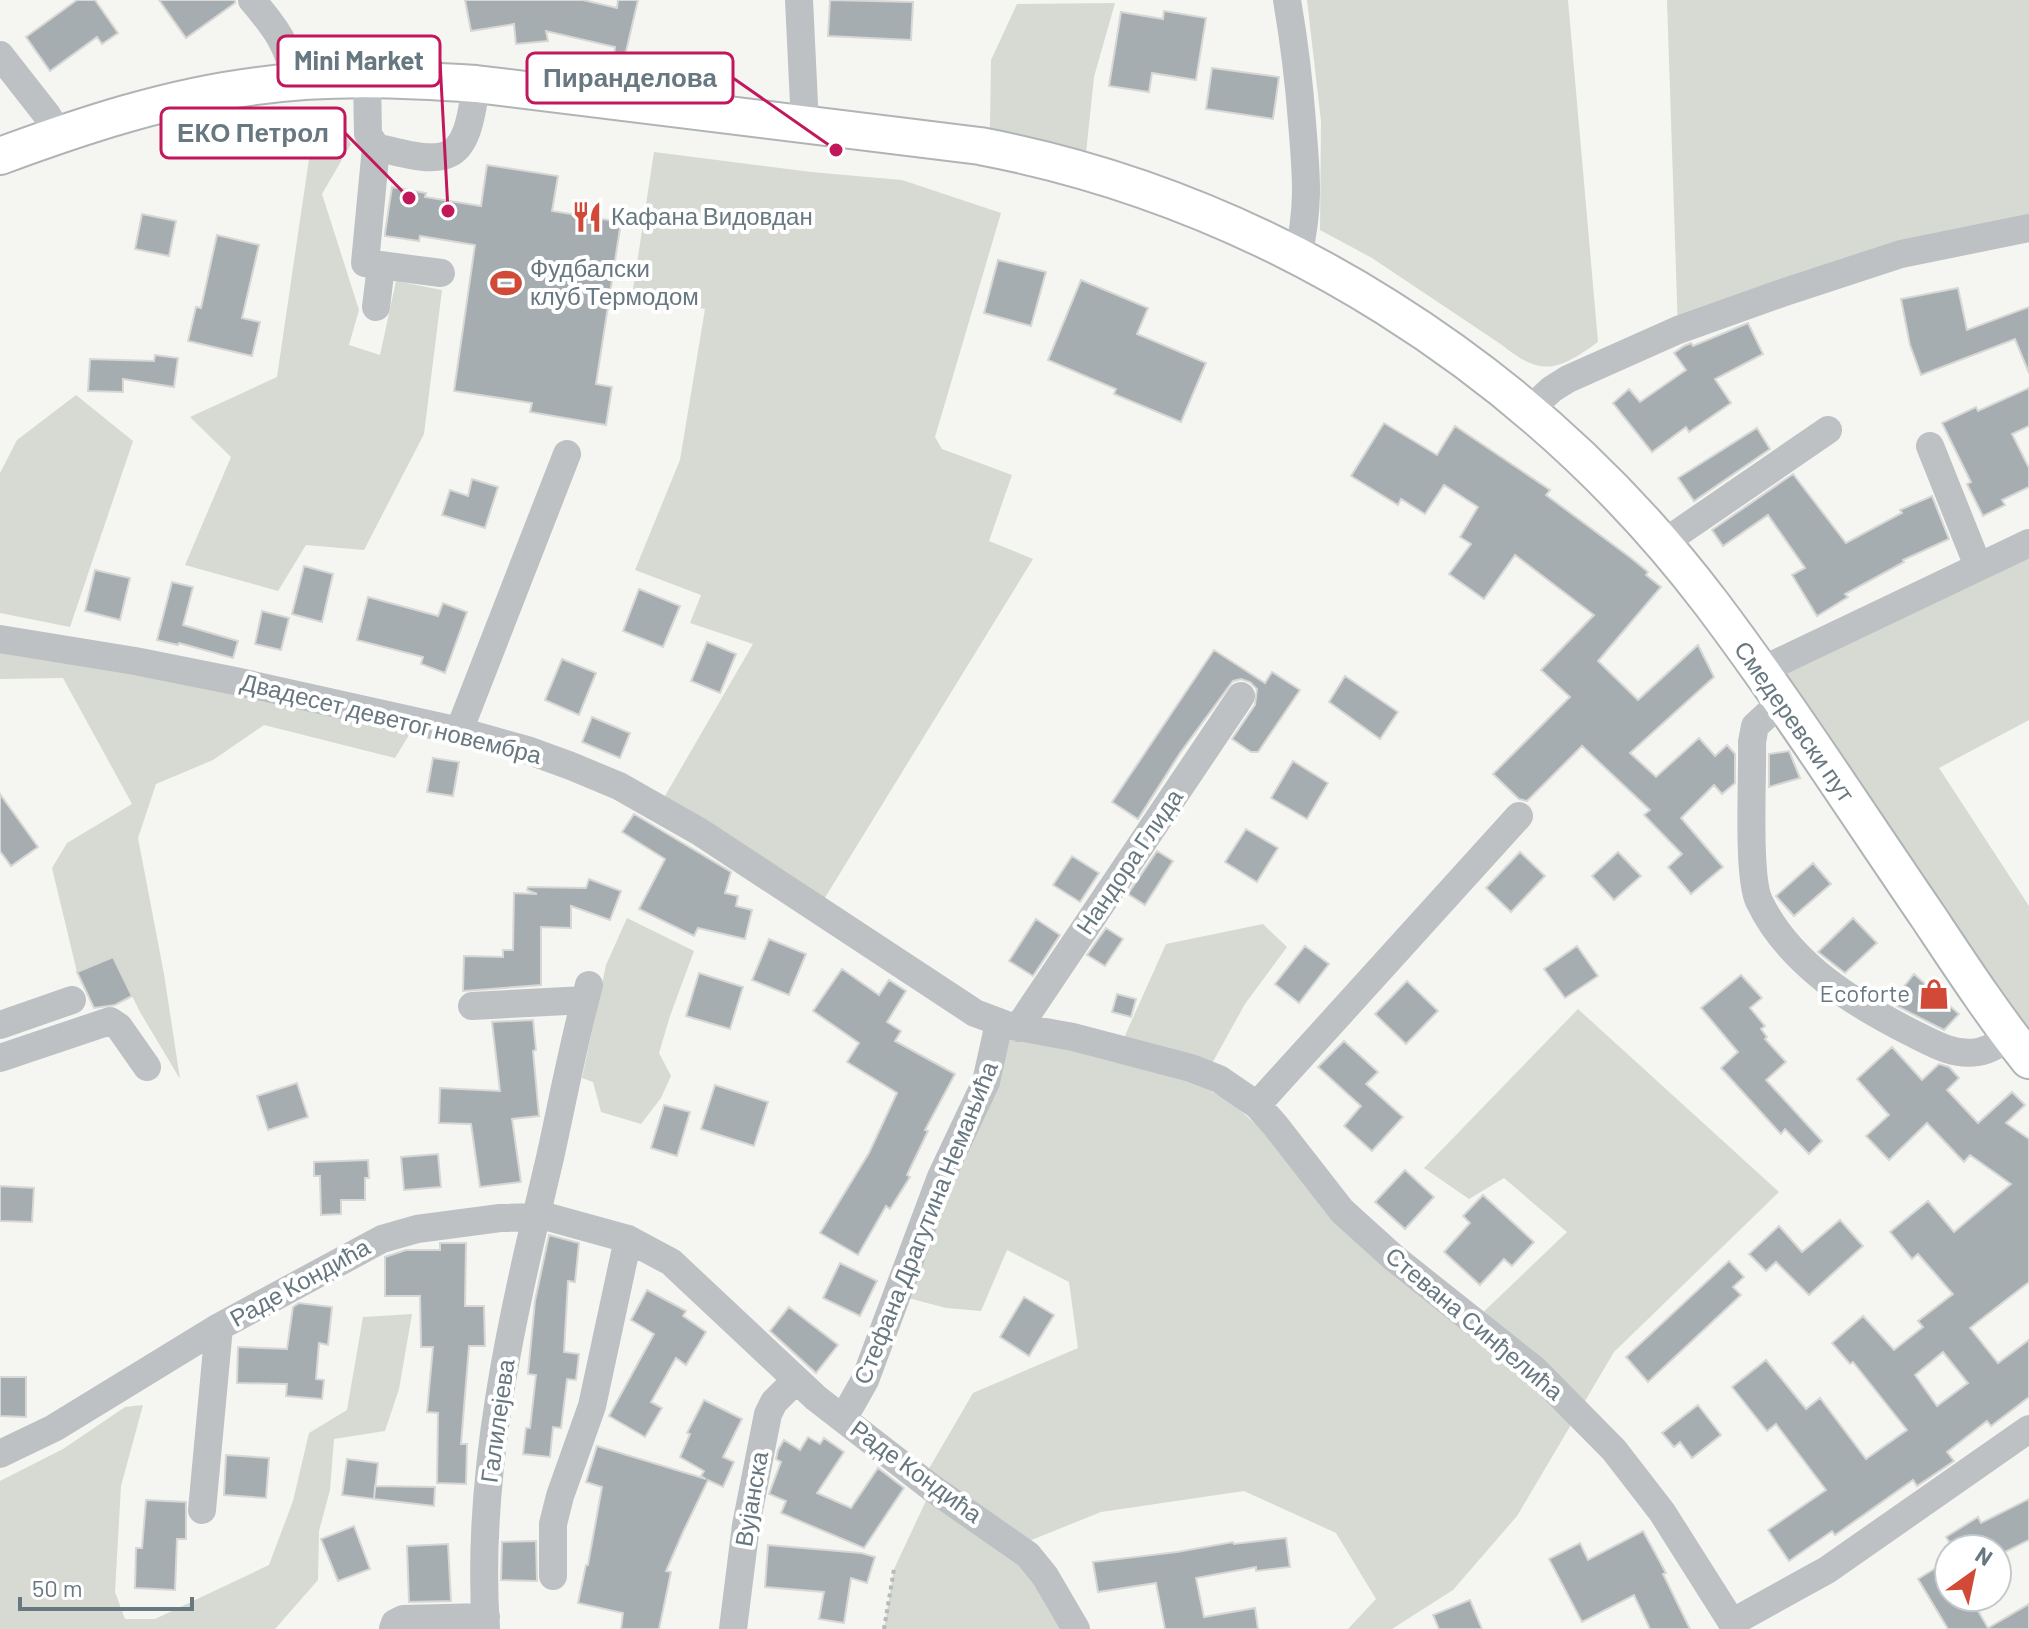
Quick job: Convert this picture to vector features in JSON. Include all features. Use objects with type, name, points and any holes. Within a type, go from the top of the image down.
[{"type":"main road","name":"Смедеревски пут","points":[[0,156],[171,102],[228,90],[294,82],[367,79],[476,84],[956,142],[1061,164],[1193,207],[1298,256],[1423,330],[1528,411],[1610,487],[1709,601],[2020,1048]]},
{"type":"street","points":[[252,0],[283,39],[292,60],[294,82]]},
{"type":"street","points":[[799,0],[805,124]]},
{"type":"street","points":[[1287,0],[1297,58],[1308,191],[1298,256]]},
{"type":"street","points":[[0,55],[59,135]]},
{"type":"street","points":[[367,79],[368,134],[376,147],[365,263],[441,273]]},
{"type":"street","points":[[376,147],[440,159],[457,150],[471,121],[476,84]]},
{"type":"street","points":[[1528,411],[1568,379],[1678,330],[1901,254],[2029,228]]},
{"type":"street","points":[[376,307],[381,266]]},
{"type":"street","points":[[1662,544],[1828,430]]},
{"type":"street","points":[[1930,446],[1978,566]]},
{"type":"street","points":[[459,731],[567,454]]},
{"type":"street","points":[[1760,671],[2029,543]]},
{"type":"street","name":"Двадесет деветог новембра","points":[[0,639],[149,663],[459,731],[527,750],[619,786],[700,832],[975,1013],[1009,1025]]},
{"type":"street","name":"Нандора Глида","points":[[1009,1025],[1241,696]]},
{"type":"street","points":[[1781,702],[1755,726],[1752,742],[1753,867],[1757,898],[1779,933],[1792,949],[1845,995],[1878,1016],[1944,1049],[1976,1052],[1994,1047],[2020,1048]]},
{"type":"street","points":[[1257,1105],[1519,816]]},
{"type":"street","name":"Галилејева","points":[[472,1006],[587,992],[507,1356],[489,1469],[486,1623]]},
{"type":"street","points":[[0,1025],[72,1000]]},
{"type":"street","points":[[0,1058],[110,1021],[119,1027],[147,1067]]},
{"type":"street","name":"Стевана Синђелића","points":[[1009,1025],[1073,1037],[1191,1068],[1219,1079],[1257,1105],[1342,1211],[1394,1258],[1535,1370],[1614,1450],[1662,1512],[1735,1626]]},
{"type":"street","name":"Стефана Драгутина Немањића","points":[[843,1419],[865,1380],[941,1177],[1009,1025]]},
{"type":"street","name":"Раде Кондића","points":[[0,1454],[54,1428],[219,1327],[382,1239],[417,1229],[536,1215],[594,1228],[659,1253],[796,1380],[843,1419],[932,1488],[1028,1555],[1045,1576],[1076,1629]]},
{"type":"street","points":[[553,1576],[553,1524],[592,1406],[628,1239]]},
{"type":"street","points":[[202,1510],[219,1327]]},
{"type":"street","name":"Вујанска","points":[[733,1629],[746,1525],[768,1414],[774,1402],[796,1380]]},
{"type":"street","points":[[1735,1626],[1827,1570],[2029,1429]]},
{"type":"street","points":[[393,1629],[395,1623],[403,1619],[486,1623]]},
{"type":"path","points":[[884,1629],[894,1569]]},
{"type":"shaded area","points":[[1307,0],[1568,0],[1598,342],[1561,364],[1540,366],[1528,362],[1372,258],[1320,230],[1321,121]]},
{"type":"shaded area","points":[[1667,0],[2029,0],[2029,228],[1678,330]]},
{"type":"shaded area","points":[[1115,3],[1094,77],[1086,153],[990,130],[991,60],[1017,4]]},
{"type":"shaded area","points":[[315,118],[338,123],[351,144],[322,194],[359,310],[349,345],[380,355],[396,281],[442,290],[424,434],[364,550],[306,545],[278,591],[185,565],[231,457],[190,417],[277,377]]},
{"type":"shaded area","points":[[654,152],[902,180],[1001,213],[935,437],[942,449],[1012,475],[989,541],[1033,559],[818,909],[658,808],[753,644],[690,623],[701,595],[635,570],[680,460],[705,309],[632,296]]},
{"type":"shaded area","points":[[76,395],[133,441],[70,627],[0,613],[0,473],[17,440]]},
{"type":"shaded area","points":[[2029,543],[2029,720],[1939,768],[2029,906],[2029,1059],[1760,671]]},
{"type":"shaded area","points":[[0,639],[417,722],[395,758],[264,725],[213,760],[156,784],[138,838],[180,1079],[140,1012],[113,957],[77,972],[52,868],[67,843],[132,804],[63,678],[0,679]]},
{"type":"shaded area","points":[[627,918],[694,951],[659,1053],[671,1076],[661,1098],[641,1124],[601,1112],[593,1082],[582,1078],[606,965]]},
{"type":"shaded area","points":[[1263,924],[1287,947],[1245,1004],[1200,1085],[1232,1103],[1474,1321],[1567,1232],[1504,1178],[1469,1199],[1424,1168],[1578,1009],[1779,1192],[1614,1352],[1517,1516],[1453,1590],[1392,1629],[1348,1629],[1376,1599],[1336,1533],[1244,1491],[1101,1512],[1029,1541],[927,1472],[973,1393],[1078,1348],[1069,1282],[1007,1250],[981,1311],[946,1308],[897,1295],[999,1023],[1119,1049],[1166,944]]},
{"type":"shaded area","points":[[412,1314],[399,1389],[385,1431],[334,1439],[330,1490],[319,1531],[318,1580],[275,1629],[0,1629],[0,1481],[63,1449],[125,1407],[143,1405],[121,1486],[115,1592],[125,1619],[155,1619],[269,1565],[293,1501],[309,1433],[347,1410],[363,1317]]},
{"type":"shaded area","points":[[932,1488],[1028,1555],[1074,1629],[884,1629],[894,1569]]},
{"type":"building","points":[[77,0],[95,0],[118,33],[102,44],[97,37],[50,71],[26,37]]},
{"type":"building","points":[[159,0],[235,0],[235,3],[186,38]]},
{"type":"building","points":[[465,0],[583,0],[617,8],[618,0],[638,0],[624,60],[614,58],[615,47],[546,31],[548,41],[516,44],[514,24],[471,31]]},
{"type":"building","points":[[830,0],[913,2],[911,40],[828,36]]},
{"type":"building","points":[[1164,11],[1206,18],[1196,80],[1152,73],[1149,92],[1109,86],[1121,12],[1163,19]]},
{"type":"building","points":[[1212,68],[1279,77],[1273,119],[1206,109]]},
{"type":"building","points":[[487,165],[558,176],[552,211],[621,222],[596,384],[612,387],[606,425],[530,412],[532,403],[454,391],[475,245],[420,236],[419,241],[385,236],[385,233],[392,187],[426,193],[425,197],[481,206]]},
{"type":"building","points":[[142,214],[176,221],[169,256],[135,249]]},
{"type":"building","points":[[217,235],[259,245],[242,318],[260,322],[252,356],[188,341],[196,307],[201,308]]},
{"type":"building","points":[[998,260],[1046,272],[1031,326],[984,313]]},
{"type":"building","points":[[1081,280],[1148,308],[1137,334],[1206,363],[1181,422],[1114,394],[1116,389],[1048,360]]},
{"type":"building","points":[[1958,288],[1967,330],[2029,307],[2029,373],[2015,339],[1921,375],[1910,345],[1901,299]]},
{"type":"building","points":[[1748,323],[1763,354],[1715,379],[1731,403],[1689,432],[1686,427],[1652,452],[1613,403],[1629,389],[1640,402],[1686,370],[1674,353],[1691,343],[1693,346]]},
{"type":"building","points":[[155,355],[178,358],[174,387],[123,379],[123,392],[88,391],[90,359],[154,361]]},
{"type":"building","points":[[2029,388],[2029,426],[2012,434],[2029,468],[2029,487],[2002,500],[2005,505],[1983,516],[1967,484],[1971,482],[1942,423]]},
{"type":"building","points":[[1384,423],[1437,455],[1455,426],[1550,490],[1546,495],[1631,558],[1661,587],[1598,661],[1638,700],[1698,645],[1714,677],[1630,753],[1656,777],[1699,738],[1715,756],[1727,745],[1735,754],[1735,783],[1722,794],[1714,785],[1681,818],[1723,867],[1691,894],[1668,867],[1682,854],[1644,815],[1650,810],[1582,746],[1527,801],[1519,799],[1493,774],[1570,697],[1541,670],[1594,615],[1515,555],[1484,599],[1449,574],[1471,544],[1460,537],[1478,507],[1444,485],[1425,514],[1401,499],[1398,505],[1351,476]]},
{"type":"building","points":[[1757,428],[1770,449],[1694,501],[1678,478]]},
{"type":"building","points":[[1793,474],[1846,543],[1902,513],[1900,510],[1932,496],[1949,539],[1903,560],[1845,594],[1848,597],[1817,616],[1792,575],[1805,568],[1768,515],[1723,546],[1712,530]]},
{"type":"building","points":[[472,479],[498,487],[485,528],[442,515],[450,490],[468,496]]},
{"type":"building","points":[[304,566],[333,574],[322,622],[292,614]]},
{"type":"building","points":[[95,570],[130,578],[120,620],[85,611]]},
{"type":"building","points":[[172,582],[193,587],[183,625],[238,641],[233,658],[157,640]]},
{"type":"building","points":[[639,589],[680,606],[663,647],[623,631]]},
{"type":"building","points":[[368,597],[438,616],[443,603],[467,612],[445,673],[421,664],[423,657],[357,640]]},
{"type":"building","points":[[262,611],[289,618],[281,650],[255,644]]},
{"type":"building","points":[[707,642],[736,654],[720,693],[691,681]]},
{"type":"building","points":[[1214,650],[1265,683],[1272,672],[1300,690],[1258,752],[1251,752],[1232,739],[1255,705],[1257,689],[1241,679],[1233,681],[1180,753],[1138,819],[1112,802]]},
{"type":"building","points":[[562,659],[596,673],[579,715],[545,700]]},
{"type":"building","points":[[1345,676],[1398,712],[1380,739],[1329,702]]},
{"type":"building","points":[[592,717],[630,733],[620,758],[582,742]]},
{"type":"building","points":[[1789,751],[1800,778],[1769,787],[1769,754]]},
{"type":"building","points":[[433,758],[459,762],[453,796],[427,792]]},
{"type":"building","points":[[1293,761],[1328,783],[1307,819],[1271,798]]},
{"type":"building","points":[[0,794],[38,847],[11,866],[0,851]]},
{"type":"building","points":[[634,814],[731,872],[725,893],[738,896],[736,906],[752,910],[745,939],[698,928],[694,936],[639,909],[665,859],[622,832]]},
{"type":"building","points":[[1246,829],[1278,848],[1257,882],[1225,862]]},
{"type":"building","points":[[1157,851],[1173,861],[1145,905],[1128,894]]},
{"type":"building","points":[[1520,852],[1545,876],[1511,912],[1486,888]]},
{"type":"building","points":[[1618,852],[1641,876],[1614,900],[1592,876]]},
{"type":"building","points":[[1072,856],[1099,873],[1080,902],[1053,885]]},
{"type":"building","points":[[1813,863],[1831,884],[1794,916],[1776,896]]},
{"type":"building","points":[[589,879],[621,891],[610,920],[571,906],[571,928],[541,927],[541,985],[463,991],[464,956],[503,957],[503,950],[513,950],[514,893],[537,894],[527,890],[528,887],[586,888]]},
{"type":"building","points":[[1853,918],[1877,943],[1845,973],[1818,952]]},
{"type":"building","points":[[1036,919],[1060,935],[1033,976],[1009,961]]},
{"type":"building","points":[[1106,928],[1123,939],[1105,966],[1087,955]]},
{"type":"building","points":[[769,939],[806,954],[789,995],[752,980]]},
{"type":"building","points":[[1305,946],[1329,964],[1299,1003],[1275,984]]},
{"type":"building","points":[[1577,946],[1598,976],[1565,998],[1544,969]]},
{"type":"building","points":[[113,957],[132,996],[115,1005],[94,1008],[77,972]]},
{"type":"building","points":[[842,969],[879,995],[889,980],[906,991],[887,1022],[901,1031],[895,1041],[955,1074],[925,1130],[928,1131],[907,1175],[910,1177],[890,1209],[886,1206],[858,1255],[820,1233],[869,1153],[897,1093],[847,1062],[859,1043],[813,1011]]},
{"type":"building","points":[[699,973],[743,987],[730,1029],[686,1016]]},
{"type":"building","points":[[1914,974],[1959,1014],[1944,1030],[1891,1003]]},
{"type":"building","points":[[1741,975],[1762,998],[1750,1008],[1765,1026],[1761,1029],[1767,1037],[1765,1039],[1786,1062],[1766,1080],[1822,1141],[1809,1154],[1785,1129],[1781,1134],[1721,1068],[1738,1052],[1701,1008]]},
{"type":"building","points":[[1407,981],[1438,1011],[1406,1044],[1375,1014]]},
{"type":"building","points":[[1117,994],[1136,999],[1131,1017],[1112,1012]]},
{"type":"building","points":[[533,1020],[539,1116],[512,1119],[521,1182],[480,1187],[471,1124],[439,1123],[440,1088],[500,1091],[492,1022]]},
{"type":"building","points":[[1344,1041],[1378,1072],[1366,1084],[1403,1117],[1372,1151],[1344,1126],[1361,1106],[1318,1067]]},
{"type":"building","points":[[1892,1047],[1922,1080],[1939,1064],[1949,1067],[1959,1078],[1947,1090],[1978,1123],[2012,1092],[2025,1105],[2006,1123],[2029,1139],[2029,1282],[1970,1328],[1998,1363],[2029,1340],[2029,1397],[1991,1426],[1987,1421],[1947,1452],[1954,1461],[1917,1486],[1913,1480],[1835,1535],[1832,1531],[1789,1561],[1768,1530],[1826,1490],[1776,1424],[1767,1431],[1732,1387],[1766,1360],[1806,1409],[1820,1398],[1866,1459],[1907,1430],[1853,1362],[1850,1364],[1832,1343],[1863,1316],[1894,1350],[1923,1327],[1918,1321],[1953,1294],[1918,1254],[1912,1259],[1890,1232],[1928,1201],[1954,1232],[2011,1184],[1970,1155],[1964,1162],[1927,1123],[1889,1160],[1866,1136],[1889,1115],[1857,1079]],"holes":[[[1943,1352],[1968,1383],[1937,1406],[1915,1375]]]},
{"type":"building","points":[[297,1083],[308,1117],[268,1130],[257,1096]]},
{"type":"building","points":[[715,1085],[768,1102],[754,1146],[701,1129]]},
{"type":"building","points":[[664,1105],[690,1112],[677,1156],[651,1148]]},
{"type":"building","points":[[438,1154],[441,1187],[404,1190],[401,1157]]},
{"type":"building","points":[[368,1160],[365,1200],[341,1200],[341,1214],[321,1215],[320,1176],[314,1176],[314,1162]]},
{"type":"building","points":[[1405,1170],[1434,1197],[1405,1229],[1375,1202]]},
{"type":"building","points":[[0,1186],[34,1188],[32,1222],[0,1221]]},
{"type":"building","points":[[1483,1195],[1534,1242],[1512,1266],[1504,1259],[1480,1285],[1444,1252],[1470,1223],[1463,1216]]},
{"type":"building","points":[[1840,1220],[1863,1246],[1809,1295],[1776,1262],[1766,1271],[1749,1254],[1779,1226],[1802,1252]]},
{"type":"building","points":[[549,1235],[579,1243],[575,1282],[568,1281],[564,1352],[579,1354],[576,1380],[567,1379],[561,1428],[553,1427],[550,1457],[523,1454],[526,1428],[530,1428],[536,1375],[528,1374],[535,1301]]},
{"type":"building","points":[[440,1243],[466,1243],[465,1306],[484,1306],[485,1346],[469,1346],[461,1444],[467,1444],[466,1484],[437,1483],[438,1413],[427,1412],[433,1347],[421,1347],[420,1296],[385,1296],[385,1257],[406,1250],[440,1250]]},
{"type":"building","points":[[1729,1261],[1744,1277],[1733,1287],[1741,1295],[1648,1382],[1626,1357]]},
{"type":"building","points":[[840,1263],[877,1281],[860,1316],[823,1298]]},
{"type":"building","points":[[647,1290],[686,1311],[683,1316],[706,1332],[686,1365],[676,1358],[651,1402],[662,1408],[645,1437],[609,1416],[654,1334],[631,1320]]},
{"type":"building","points":[[1024,1297],[1054,1315],[1029,1356],[1000,1337]]},
{"type":"building","points":[[299,1303],[332,1307],[328,1345],[319,1343],[316,1379],[324,1380],[322,1399],[286,1396],[287,1384],[237,1383],[238,1347],[287,1349],[293,1307]]},
{"type":"building","points":[[789,1307],[838,1345],[816,1373],[770,1331]]},
{"type":"building","points":[[0,1377],[26,1377],[26,1417],[0,1416]]},
{"type":"building","points":[[704,1400],[742,1419],[723,1457],[734,1462],[723,1487],[708,1480],[683,1532],[666,1571],[671,1572],[659,1629],[621,1629],[623,1613],[578,1603],[602,1487],[586,1482],[597,1446],[706,1479],[701,1476],[704,1471],[680,1457],[690,1434],[687,1433]]},
{"type":"building","points":[[1698,1405],[1721,1435],[1692,1458],[1680,1442],[1674,1447],[1662,1433]]},
{"type":"building","points":[[808,1437],[820,1444],[824,1438],[844,1452],[817,1493],[851,1508],[878,1468],[904,1488],[864,1548],[781,1513],[786,1501],[769,1494],[781,1462],[776,1459],[778,1450],[784,1440],[800,1450]]},
{"type":"building","points":[[226,1455],[269,1458],[266,1498],[224,1495]]},
{"type":"building","points":[[347,1459],[378,1463],[374,1499],[342,1495]]},
{"type":"building","points":[[375,1486],[435,1487],[434,1506],[374,1499]]},
{"type":"building","points":[[2029,1499],[2029,1540],[2013,1548],[2013,1533],[1952,1533],[1978,1517],[1981,1523]]},
{"type":"building","points":[[146,1500],[186,1502],[186,1539],[177,1539],[175,1590],[135,1588],[136,1548],[142,1548]]},
{"type":"building","points":[[354,1526],[370,1569],[338,1581],[321,1539]]},
{"type":"building","points":[[1643,1531],[1666,1573],[1663,1574],[1690,1629],[1650,1629],[1634,1595],[1582,1622],[1549,1559],[1580,1543],[1588,1560]]},
{"type":"building","points":[[1286,1538],[1290,1567],[1256,1571],[1256,1567],[1196,1578],[1204,1617],[1255,1608],[1258,1629],[1165,1629],[1156,1583],[1098,1592],[1093,1562],[1233,1542]]},
{"type":"building","points":[[536,1541],[537,1581],[501,1580],[502,1542]]},
{"type":"building","points":[[448,1544],[451,1601],[409,1602],[407,1546]]},
{"type":"building","points":[[768,1545],[861,1553],[875,1557],[867,1583],[851,1578],[844,1623],[819,1619],[824,1592],[765,1587]]},
{"type":"building","points":[[1933,1570],[1933,1604],[1918,1579]]},
{"type":"building","points":[[1470,1600],[1482,1629],[1439,1629],[1433,1615]]},
{"type":"building","points":[[2029,1604],[2029,1629],[1948,1629],[1938,1613],[1979,1613],[1988,1628]]},
{"type":"place","name":"Пиранделова","points":[[836,150]]},
{"type":"place","name":"ЕКО Петрол","points":[[409,198]]},
{"type":"place","name":"Mini Market","points":[[448,211]]},
{"type":"place","name":"Кафана Видовдан","points":[[587,217]]},
{"type":"place","name":"Фудбалски клуб Термодом","points":[[506,283]]},
{"type":"place","name":"Ecoforte","points":[[1934,994]]}]
